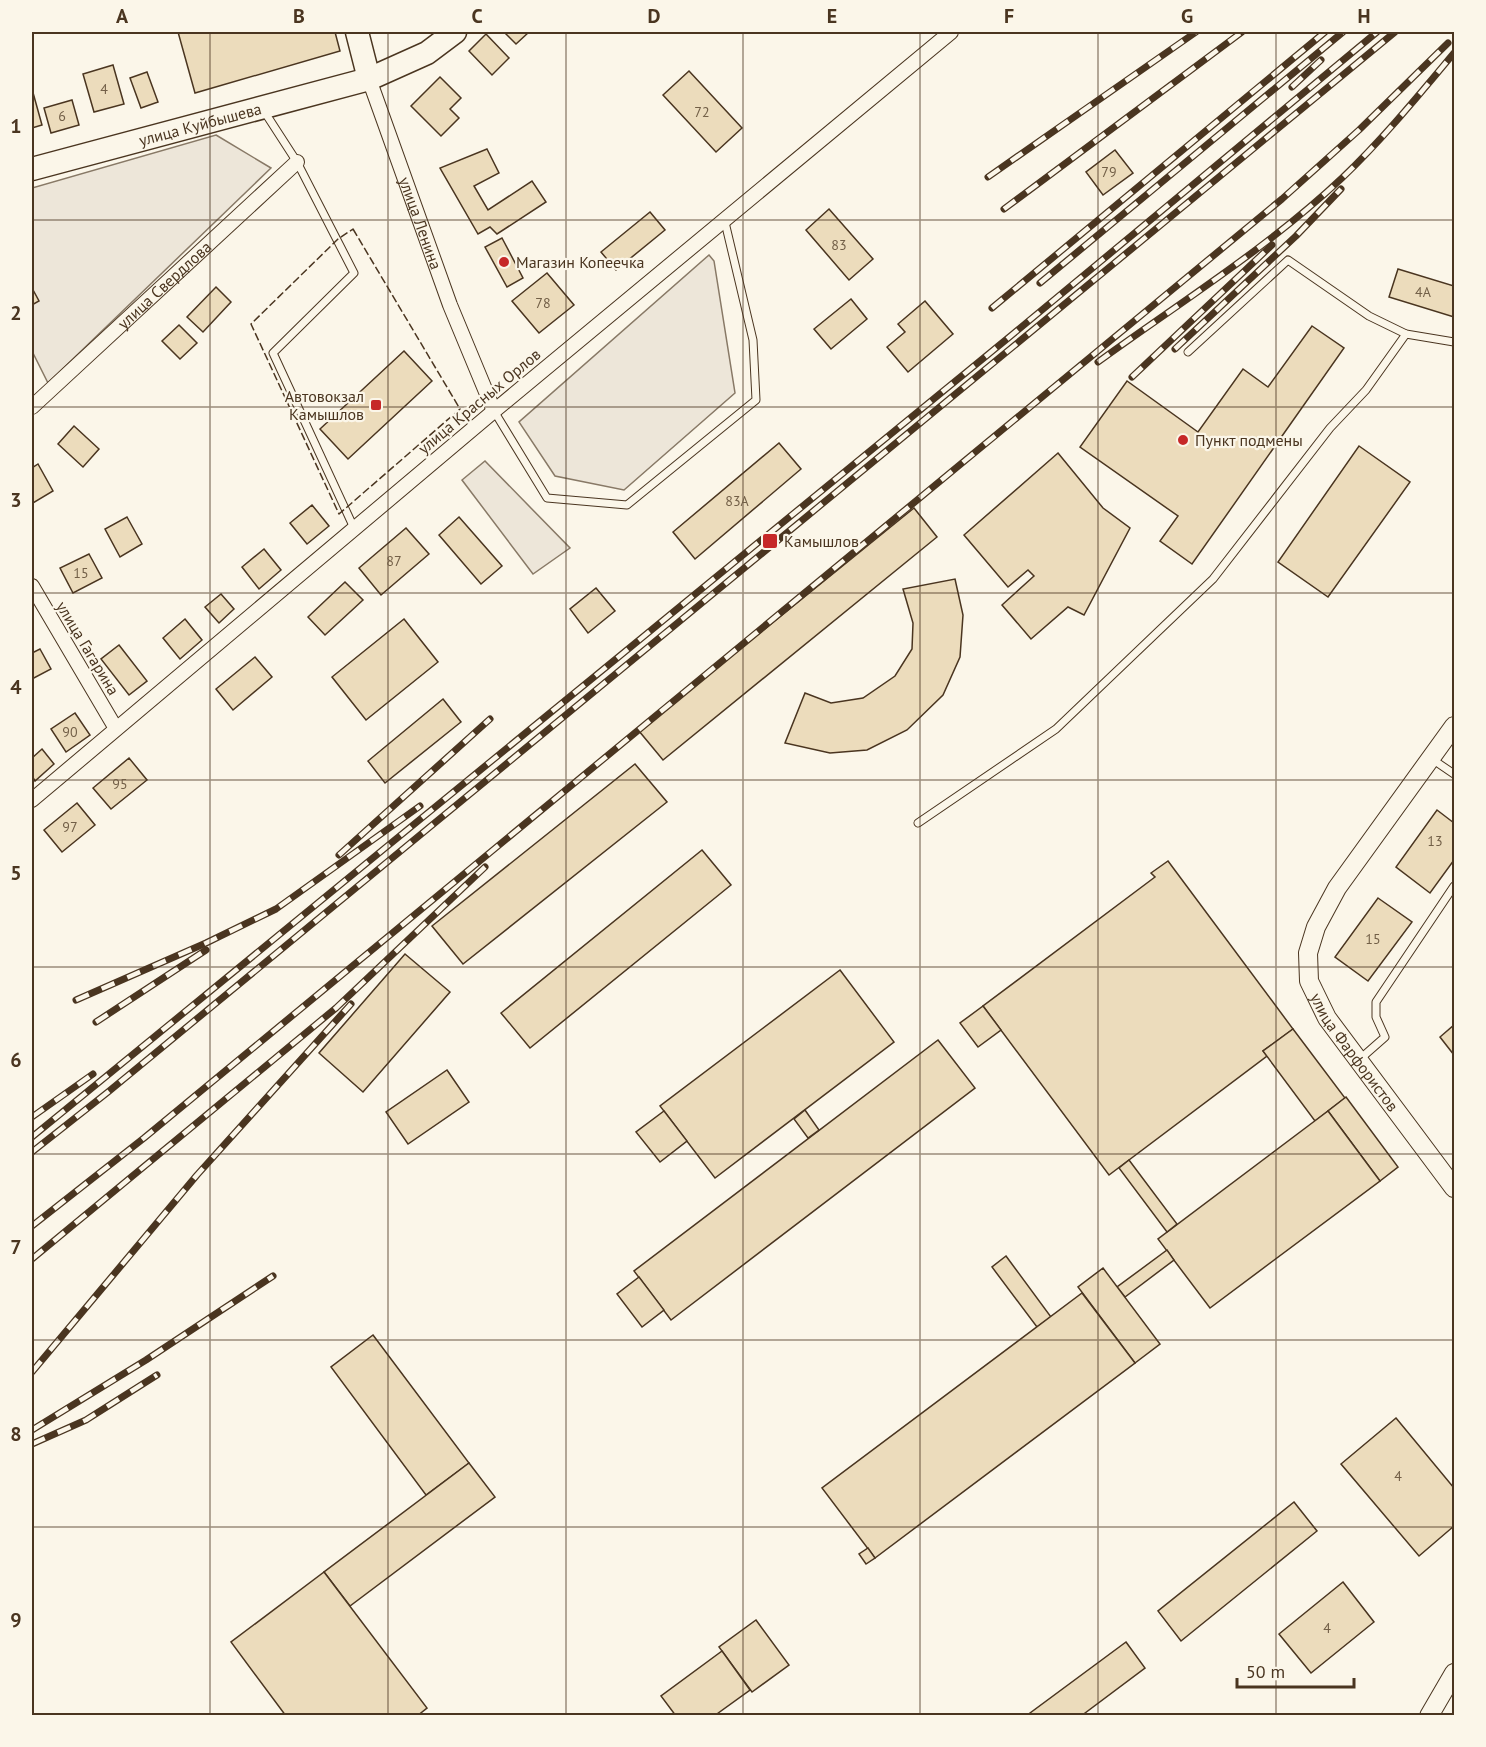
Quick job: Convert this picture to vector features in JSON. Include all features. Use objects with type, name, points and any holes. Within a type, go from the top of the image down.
[{"type":"main road","name":"улица Ленина","points":[[357,32],[369,79]]},
{"type":"main road","points":[[369,79],[427,53],[454,32]]},
{"type":"main road","name":"улица Куйбышева","points":[[32,168],[369,79]]},
{"type":"street","name":"улица Красных Орлов","points":[[32,800],[116,727],[724,218],[951,32]]},
{"type":"street","name":"улица Ленина","points":[[369,79],[450,304],[494,411]]},
{"type":"street","name":"улица Свердлова","points":[[32,407],[297,162]]},
{"type":"street","name":"улица Гагарина","points":[[32,586],[116,727]]},
{"type":"street","name":"улица Фарфористов","points":[[1455,726],[1337,888],[1316,927],[1308,953],[1309,981],[1315,998],[1358,1061],[1455,1188]]},
{"type":"street","points":[[1429,1716],[1455,1673]]},
{"type":"lane","points":[[262,108],[297,162],[354,273],[273,353],[354,528]]},
{"type":"lane","points":[[494,411],[547,498],[627,505],[756,400],[753,340],[724,218]]},
{"type":"lane","points":[[1188,352],[1288,260],[1369,316],[1406,334],[1455,342]]},
{"type":"lane","points":[[918,823],[1056,729],[1213,579],[1330,428],[1366,390],[1406,334]]},
{"type":"lane","points":[[1432,758],[1455,774]]},
{"type":"lane","points":[[1358,1061],[1385,1037],[1376,1017],[1376,1002],[1455,886]]},
{"type":"shaded area","points":[[216,135],[271,168],[48,383],[32,351],[32,188]]},
{"type":"shaded area","points":[[709,255],[714,261],[735,393],[624,490],[555,476],[519,422]]},
{"type":"shaded area","points":[[485,461],[570,548],[533,574],[462,480]]},
{"type":"building","points":[[178,32],[335,32],[340,51],[195,93]]},
{"type":"building","points":[[504,32],[529,32],[516,44]]},
{"type":"building","points":[[486,34],[509,58],[492,75],[469,51]]},
{"type":"building","points":[[113,65],[124,104],[94,112],[83,74]]},
{"type":"building","points":[[689,71],[742,128],[716,152],[663,95]]},
{"type":"building","points":[[147,72],[158,102],[141,108],[130,78]]},
{"type":"building","points":[[440,77],[461,98],[450,109],[459,118],[441,136],[411,106]]},
{"type":"building","points":[[32,89],[42,125],[32,128]]},
{"type":"building","points":[[72,100],[79,125],[51,133],[44,108]]},
{"type":"building","points":[[487,149],[499,173],[474,186],[488,210],[532,181],[546,202],[497,234],[490,227],[478,234],[440,168]]},
{"type":"building","points":[[1115,150],[1133,173],[1103,195],[1086,172]]},
{"type":"building","points":[[829,209],[873,259],[849,280],[806,230]]},
{"type":"building","points":[[650,212],[665,230],[616,270],[601,252]]},
{"type":"building","name":"Магазин Копеечка","points":[[502,238],[523,278],[507,287],[485,247]]},
{"type":"building","points":[[1398,269],[1454,286],[1454,317],[1389,297]]},
{"type":"building","points":[[547,273],[574,305],[539,333],[512,301]]},
{"type":"building","points":[[216,287],[231,302],[203,332],[187,317]]},
{"type":"building","points":[[32,288],[39,301],[32,305]]},
{"type":"building","points":[[851,299],[867,319],[831,349],[814,329]]},
{"type":"building","points":[[925,301],[953,334],[908,372],[887,347],[905,332],[898,324]]},
{"type":"building","points":[[179,325],[197,343],[180,359],[162,341]]},
{"type":"building","name":"Пункт подмены","points":[[1312,326],[1344,348],[1192,564],[1160,541],[1178,516],[1080,447],[1127,381],[1198,432],[1243,369],[1268,387]]},
{"type":"building","name":"Автовокзал Камышлов","points":[[404,351],[432,381],[348,459],[320,429]]},
{"type":"building","points":[[74,426],[99,449],[83,467],[58,444]]},
{"type":"building","name":"Камышлов","points":[[779,443],[801,469],[695,559],[673,532]]},
{"type":"building","points":[[1359,446],[1410,482],[1328,597],[1278,562]]},
{"type":"building","points":[[1058,453],[1103,508],[1130,528],[1084,615],[1068,607],[1031,639],[1002,605],[1034,576],[1028,570],[1008,587],[964,535]]},
{"type":"building","points":[[38,464],[53,491],[33,503],[32,468]]},
{"type":"building","points":[[312,505],[329,526],[307,544],[290,523]]},
{"type":"building","points":[[914,508],[937,537],[663,760],[639,731]]},
{"type":"building","points":[[127,517],[142,544],[120,557],[105,529]]},
{"type":"building","points":[[459,517],[502,566],[481,584],[439,535]]},
{"type":"building","points":[[406,528],[429,554],[381,595],[359,568]]},
{"type":"building","points":[[264,549],[281,570],[259,589],[242,567]]},
{"type":"building","points":[[89,554],[102,578],[73,593],[60,568]]},
{"type":"building","points":[[955,579],[963,615],[960,657],[943,695],[907,730],[867,750],[830,753],[785,743],[805,693],[831,703],[863,698],[895,676],[912,649],[913,623],[903,589]]},
{"type":"building","points":[[345,582],[363,600],[325,635],[308,617]]},
{"type":"building","points":[[596,588],[615,611],[588,633],[570,609]]},
{"type":"building","points":[[221,594],[234,609],[219,623],[205,607]]},
{"type":"building","points":[[185,619],[202,640],[180,659],[163,638]]},
{"type":"building","points":[[404,619],[438,662],[366,720],[332,677]]},
{"type":"building","points":[[119,645],[147,681],[129,695],[101,659]]},
{"type":"building","points":[[40,649],[51,669],[32,679],[32,653]]},
{"type":"building","points":[[255,657],[272,677],[233,710],[216,689]]},
{"type":"building","points":[[443,699],[461,722],[385,783],[368,761]]},
{"type":"building","points":[[75,713],[90,735],[66,752],[51,729]]},
{"type":"building","points":[[42,749],[54,764],[35,781],[32,776],[32,758]]},
{"type":"building","points":[[129,758],[147,780],[111,809],[93,788]]},
{"type":"building","points":[[635,764],[667,802],[463,964],[432,926]]},
{"type":"building","points":[[77,803],[95,825],[62,852],[44,830]]},
{"type":"building","points":[[1437,810],[1454,823],[1454,860],[1430,893],[1396,867]]},
{"type":"building","points":[[702,850],[731,885],[530,1048],[501,1013]]},
{"type":"building","points":[[1168,861],[1293,1029],[1263,1051],[1267,1056],[1109,1175],[983,1006],[1155,877],[1151,873]]},
{"type":"building","points":[[1378,898],[1412,922],[1368,981],[1335,957]]},
{"type":"building","points":[[405,954],[450,992],[363,1092],[319,1053]]},
{"type":"building","points":[[840,970],[894,1042],[715,1178],[660,1106]]},
{"type":"building","points":[[983,1006],[1001,1030],[978,1047],[960,1023]]},
{"type":"building","points":[[1454,1025],[1454,1055],[1440,1037]]},
{"type":"building","points":[[1293,1029],[1345,1098],[1315,1121],[1263,1051]]},
{"type":"building","points":[[938,1040],[975,1088],[671,1320],[634,1271]]},
{"type":"building","points":[[447,1070],[469,1102],[408,1144],[386,1112]]},
{"type":"building","points":[[1346,1097],[1398,1167],[1380,1181],[1328,1111]]},
{"type":"building","points":[[805,1110],[819,1130],[808,1138],[794,1119]]},
{"type":"building","points":[[664,1111],[687,1141],[660,1162],[636,1132]]},
{"type":"building","points":[[1328,1111],[1380,1181],[1210,1308],[1158,1239]]},
{"type":"building","points":[[1129,1160],[1177,1224],[1167,1232],[1119,1168]]},
{"type":"building","points":[[1167,1250],[1174,1260],[1125,1297],[1117,1287]]},
{"type":"building","points":[[1006,1256],[1051,1317],[1037,1327],[992,1267]]},
{"type":"building","points":[[1103,1268],[1160,1344],[1135,1363],[1078,1287]]},
{"type":"building","points":[[639,1277],[664,1310],[642,1327],[617,1294]]},
{"type":"building","points":[[1082,1293],[1135,1363],[875,1558],[822,1488]]},
{"type":"building","points":[[373,1335],[469,1463],[426,1495],[331,1367]]},
{"type":"building","points":[[1396,1418],[1454,1488],[1454,1526],[1419,1556],[1341,1464]]},
{"type":"building","points":[[469,1463],[495,1497],[350,1606],[324,1572]]},
{"type":"building","points":[[1294,1502],[1317,1531],[1181,1641],[1158,1611]]},
{"type":"building","points":[[868,1548],[875,1558],[866,1564],[859,1554]]},
{"type":"building","points":[[324,1572],[427,1708],[417,1716],[286,1716],[231,1642]]},
{"type":"building","points":[[1343,1582],[1374,1622],[1311,1673],[1279,1634]]},
{"type":"building","points":[[756,1620],[789,1665],[752,1692],[719,1647]]},
{"type":"building","points":[[1126,1642],[1145,1668],[1081,1716],[1026,1716]]},
{"type":"building","points":[[722,1651],[750,1690],[714,1716],[676,1716],[661,1696]]},
{"type":"railway","points":[[988,177],[1196,32]]},
{"type":"railway","points":[[1004,209],[1242,32]]},
{"type":"railway","points":[[992,308],[1325,32]]},
{"type":"railway","points":[[1040,283],[1343,32]]},
{"type":"railway","points":[[32,1137],[1013,334],[1377,32]]},
{"type":"railway","points":[[32,1152],[108,1092],[1395,32]]},
{"type":"railway","points":[[32,1226],[144,1138],[1282,199],[1359,130],[1448,43]]},
{"type":"railway","points":[[1098,362],[1223,274],[1314,204],[1371,148],[1454,53]]},
{"type":"railway","points":[[1292,87],[1321,60]]},
{"type":"railway","points":[[1175,349],[1296,236],[1341,189]]},
{"type":"railway","points":[[1132,377],[1272,245]]},
{"type":"railway","points":[[339,855],[490,719]]},
{"type":"railway","points":[[76,1000],[206,943],[276,909],[420,806]]},
{"type":"railway","points":[[32,1259],[336,1008],[485,867]]},
{"type":"railway","points":[[96,1022],[206,950]]},
{"type":"railway","points":[[32,1372],[197,1175],[351,1004]]},
{"type":"railway","points":[[32,1117],[93,1074]]},
{"type":"railway","points":[[32,1430],[146,1360],[273,1276]]},
{"type":"railway","points":[[32,1444],[86,1420],[157,1375]]},
{"type":"fence","points":[[353,229],[460,409],[339,514],[251,324],[338,239],[353,229]]},
{"type":"place","name":"Магазин Копеечка","points":[[504,262]]},
{"type":"place","name":"Автовокзал Камышлов","points":[[376,405]]},
{"type":"place","name":"Пункт подмены","points":[[1183,440]]},
{"type":"place","name":"Камышлов","points":[[770,541]]}]
